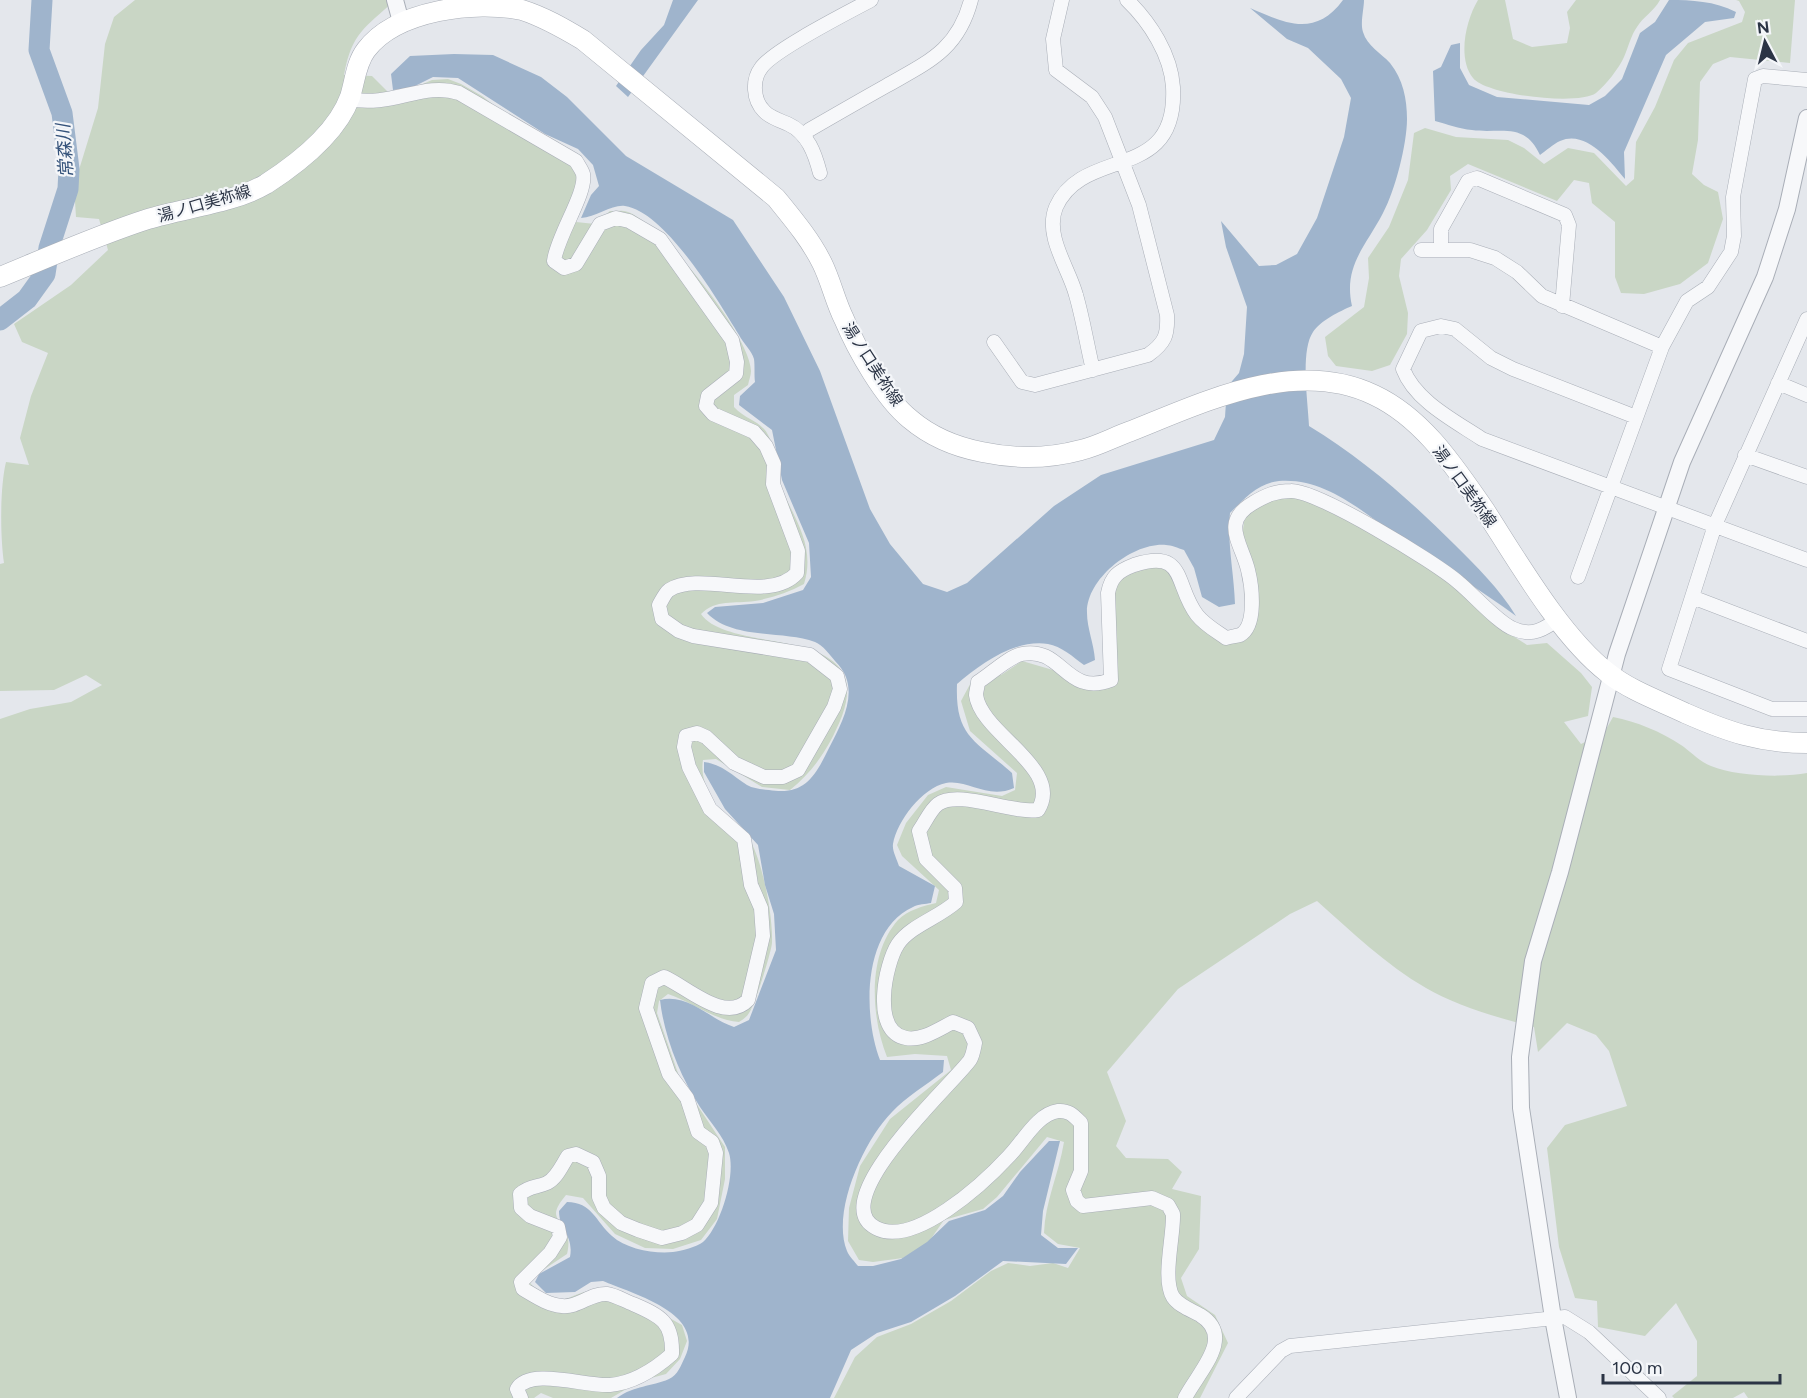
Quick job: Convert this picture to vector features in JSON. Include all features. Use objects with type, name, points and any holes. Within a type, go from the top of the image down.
[{"type":"main road","name":"湯ノ口美祢線","points":[[0,277],[136,223],[232,197],[263,185],[296,163],[328,132],[349,99],[365,51],[380,36],[411,19],[463,7],[497,6],[521,10],[553,22],[583,40],[776,198],[801,229],[822,264],[844,321],[886,392],[908,418],[939,439],[970,450],[1005,457],[1046,457],[1083,450],[1218,396],[1278,382],[1317,381],[1349,387],[1374,395],[1413,420],[1448,457],[1578,645],[1610,675],[1627,686],[1725,731],[1772,743],[1807,743]]},
{"type":"street","points":[[394,0],[411,19]]},
{"type":"street","points":[[820,173],[816,158],[804,136],[795,127],[764,111],[756,96],[755,80],[760,68],[769,59],[871,0]]},
{"type":"street","points":[[804,136],[809,130],[929,63],[948,45],[962,27],[971,0]]},
{"type":"street","points":[[994,342],[1022,382],[1035,385],[1148,356],[1161,346],[1168,333],[1167,315],[1139,205],[1105,117],[1092,97],[1056,70],[1053,39],[1062,0]]},
{"type":"street","points":[[1093,370],[1076,293],[1058,249],[1054,227],[1056,209],[1068,188],[1084,177],[1145,153],[1159,143],[1168,127],[1174,104],[1172,78],[1165,56],[1154,34],[1127,0]]},
{"type":"street","points":[[1578,577],[1662,347],[1687,301],[1708,286],[1731,252],[1734,236],[1732,196],[1755,79],[1763,76],[1807,80]]},
{"type":"street","points":[[349,99],[382,102],[444,88],[459,93],[576,161],[583,175],[580,193],[556,245],[554,261],[564,268],[576,264],[600,224],[616,218],[629,221],[660,239],[732,340],[736,374],[708,396],[706,406],[713,414],[754,432],[766,446],[774,464],[773,484],[798,551],[797,573],[790,580],[782,583],[764,585],[682,584],[668,590],[659,605],[662,619],[679,631],[693,636],[810,655],[837,676],[840,689],[834,707],[798,770],[783,777],[764,777],[734,763],[706,737],[697,733],[686,736],[684,747],[689,767],[710,809],[744,839],[748,876],[763,920],[763,936],[748,1000],[742,1006],[726,1008],[713,1004],[664,977],[652,983],[648,994],[646,1008],[669,1074],[687,1098],[698,1132],[712,1142],[716,1153],[711,1203],[697,1225],[682,1233],[662,1238],[638,1230],[621,1222],[604,1208],[599,1197],[599,1176],[592,1162],[576,1154],[568,1156],[555,1177],[546,1184],[531,1186],[520,1194],[520,1208],[530,1216],[558,1227],[560,1237],[550,1253],[521,1282],[523,1289],[559,1306],[570,1307],[590,1297],[606,1294],[654,1313],[667,1324],[673,1337],[672,1354],[659,1366],[638,1377],[612,1385],[585,1385],[538,1378],[526,1380],[517,1389],[521,1398]]},
{"type":"street","points":[[1568,1398],[1553,1318],[1521,1107],[1520,1057],[1533,961],[1560,872],[1610,675],[1682,462],[1765,277],[1787,209],[1807,118]]},
{"type":"street","points":[[1441,248],[1441,229],[1468,182],[1477,178],[1565,215],[1569,225],[1562,306]]},
{"type":"street","points":[[1421,250],[1441,248],[1470,250],[1495,258],[1517,272],[1542,296],[1662,347]]},
{"type":"street","points":[[1807,319],[1715,525],[1669,669],[1772,709],[1807,709]]},
{"type":"street","points":[[1636,417],[1513,369],[1491,358],[1455,329],[1441,326],[1421,331],[1403,369],[1408,382],[1436,408],[1482,440],[1807,560]]},
{"type":"street","points":[[1778,383],[1807,395]]},
{"type":"street","points":[[1745,455],[1807,477]]},
{"type":"street","points":[[1185,1398],[1215,1347],[1216,1337],[1212,1324],[1173,1297],[1169,1285],[1173,1214],[1168,1205],[1152,1198],[1083,1206],[1077,1201],[1073,1190],[1081,1171],[1082,1123],[1068,1111],[1056,1111],[1040,1119],[1010,1156],[975,1189],[913,1228],[887,1233],[872,1226],[864,1211],[865,1192],[885,1159],[908,1128],[971,1059],[975,1043],[968,1028],[953,1022],[921,1037],[904,1038],[892,1030],[884,1012],[883,993],[896,946],[907,932],[941,916],[956,902],[955,888],[926,859],[919,831],[937,805],[949,798],[1024,812],[1038,810],[1044,800],[1042,786],[1034,770],[982,711],[976,695],[978,682],[1020,654],[1036,653],[1048,657],[1079,682],[1096,686],[1111,680],[1107,593],[1110,580],[1122,569],[1151,560],[1165,561],[1176,569],[1196,614],[1208,627],[1226,638],[1241,634],[1250,623],[1251,595],[1248,570],[1236,540],[1235,520],[1243,509],[1269,493],[1294,490],[1341,509],[1456,580],[1512,629],[1528,633],[1543,630],[1559,618]]},
{"type":"street","points":[[1692,597],[1807,640]]},
{"type":"street","points":[[1236,1398],[1281,1351],[1290,1346],[1565,1317],[1589,1332],[1659,1398]]},
{"type":"green space","points":[[135,0],[395,0],[361,32],[351,49],[344,75],[372,76],[388,92],[409,90],[432,80],[448,79],[482,96],[588,178],[588,190],[576,222],[595,224],[610,211],[628,212],[643,221],[682,259],[702,283],[721,308],[747,354],[751,371],[748,385],[734,395],[734,407],[761,426],[768,434],[778,478],[805,542],[807,569],[804,584],[792,590],[755,601],[719,604],[701,614],[717,627],[820,653],[838,666],[847,686],[842,716],[832,737],[814,766],[790,790],[762,787],[716,759],[703,760],[704,780],[712,800],[720,811],[744,831],[755,850],[766,890],[772,932],[771,949],[755,1000],[748,1014],[739,1022],[721,1018],[668,994],[659,1001],[657,1013],[680,1079],[725,1147],[725,1179],[717,1219],[701,1240],[673,1249],[645,1248],[615,1234],[583,1198],[566,1195],[556,1214],[568,1239],[567,1254],[540,1272],[530,1283],[541,1293],[559,1300],[589,1291],[618,1296],[682,1325],[687,1341],[680,1359],[666,1374],[640,1381],[611,1398],[553,1398],[541,1393],[534,1398],[0,1398],[0,719],[30,709],[71,702],[102,685],[86,675],[54,690],[0,691],[0,564],[4,563],[1,511],[4,472],[6,462],[29,465],[20,438],[31,396],[48,353],[22,342],[14,324],[71,285],[108,250],[99,219],[76,217],[74,186],[98,108],[105,44],[114,17]]},
{"type":"green space","points":[[1478,0],[1505,0],[1513,39],[1532,47],[1567,43],[1570,28],[1567,12],[1576,0],[1660,0],[1639,23],[1622,61],[1604,86],[1596,93],[1586,97],[1571,99],[1513,94],[1481,84],[1473,78],[1468,70],[1464,50],[1467,28]]},
{"type":"green space","points":[[1736,0],[1795,0],[1790,63],[1730,57],[1713,64],[1700,82],[1698,140],[1692,174],[1704,185],[1718,192],[1723,219],[1708,263],[1680,284],[1644,294],[1621,293],[1615,277],[1615,222],[1592,203],[1589,183],[1574,180],[1557,201],[1468,164],[1450,176],[1451,190],[1427,230],[1401,259],[1399,276],[1408,313],[1407,334],[1390,365],[1372,371],[1336,366],[1328,356],[1325,337],[1364,307],[1369,278],[1368,258],[1389,227],[1408,180],[1414,133],[1425,128],[1456,137],[1508,140],[1524,148],[1544,164],[1568,148],[1594,153],[1626,186],[1634,179],[1636,142],[1655,107],[1674,60],[1688,43],[1742,22],[1745,12]]},
{"type":"green space","points":[[1292,495],[1343,514],[1457,584],[1505,631],[1527,645],[1547,643],[1581,673],[1592,687],[1588,716],[1564,722],[1581,744],[1604,733],[1613,717],[1657,731],[1681,745],[1703,762],[1721,769],[1759,775],[1807,773],[1807,1398],[1748,1398],[1744,1392],[1733,1398],[1674,1398],[1672,1396],[1697,1376],[1697,1341],[1676,1303],[1645,1336],[1598,1327],[1597,1301],[1575,1298],[1559,1247],[1547,1148],[1565,1125],[1627,1106],[1609,1051],[1596,1035],[1567,1023],[1538,1052],[1534,1027],[1464,1006],[1426,988],[1383,958],[1317,901],[1290,914],[1178,989],[1107,1072],[1126,1121],[1116,1146],[1126,1158],[1168,1159],[1182,1172],[1172,1189],[1201,1196],[1199,1249],[1181,1278],[1187,1296],[1215,1315],[1228,1343],[1200,1398],[834,1398],[855,1357],[877,1337],[911,1324],[951,1301],[991,1271],[1008,1263],[1030,1266],[1053,1263],[1068,1268],[1080,1248],[1058,1244],[1044,1233],[1047,1210],[1064,1142],[1047,1137],[997,1197],[983,1209],[944,1220],[928,1243],[903,1258],[873,1262],[859,1260],[848,1241],[849,1208],[860,1166],[890,1119],[951,1070],[947,1056],[915,1054],[887,1057],[882,1041],[875,1005],[877,968],[881,951],[888,934],[898,920],[911,911],[936,903],[939,890],[902,856],[897,845],[906,823],[928,795],[946,787],[1002,796],[1015,790],[1017,773],[970,731],[961,701],[975,675],[1001,675],[1022,661],[1053,670],[1080,686],[1108,684],[1113,591],[1123,578],[1146,566],[1171,568],[1181,588],[1228,641],[1256,614],[1257,580],[1242,536],[1246,509],[1269,498]]},
{"type":"water","points":[[673,0],[698,0],[628,97],[616,86],[641,50],[664,25]]},
{"type":"water","points":[[1343,0],[1364,0],[1363,32],[1368,41],[1390,63],[1401,82],[1407,112],[1406,129],[1403,154],[1392,193],[1353,268],[1350,292],[1352,306],[1320,324],[1309,341],[1306,391],[1309,426],[1367,466],[1420,511],[1487,578],[1516,616],[1351,503],[1317,486],[1279,481],[1258,488],[1230,513],[1229,536],[1235,604],[1219,607],[1202,597],[1194,568],[1184,550],[1168,545],[1153,546],[1126,556],[1103,576],[1094,588],[1087,613],[1095,660],[1084,665],[1053,645],[1035,643],[1023,645],[987,661],[957,684],[957,702],[964,727],[978,744],[1012,773],[1014,788],[995,792],[954,783],[937,786],[928,791],[912,807],[895,835],[893,847],[899,866],[935,886],[931,903],[915,906],[896,918],[884,934],[876,954],[871,976],[870,998],[874,1042],[880,1060],[944,1060],[943,1072],[898,1107],[881,1124],[871,1140],[853,1177],[847,1197],[843,1217],[843,1235],[847,1251],[858,1266],[873,1266],[901,1259],[927,1242],[949,1221],[985,1210],[1003,1196],[1020,1172],[1049,1141],[1060,1141],[1043,1211],[1041,1235],[1058,1248],[1078,1248],[1066,1264],[1003,1261],[955,1296],[911,1322],[877,1333],[851,1350],[830,1398],[617,1398],[637,1388],[662,1382],[675,1375],[685,1357],[689,1342],[685,1328],[663,1307],[603,1281],[591,1282],[575,1292],[546,1293],[535,1282],[539,1274],[570,1257],[570,1243],[561,1223],[559,1211],[567,1202],[582,1205],[588,1209],[606,1231],[618,1241],[632,1247],[657,1252],[684,1250],[703,1242],[721,1213],[730,1174],[729,1153],[720,1134],[693,1095],[680,1069],[669,1042],[660,1000],[680,1000],[689,1003],[734,1027],[749,1020],[776,950],[774,914],[765,885],[758,845],[725,809],[704,772],[704,762],[722,768],[755,788],[781,791],[800,787],[819,768],[840,727],[849,693],[843,671],[818,643],[802,638],[744,631],[718,622],[707,613],[715,607],[763,603],[803,590],[811,577],[809,543],[782,480],[772,430],[739,405],[740,396],[755,382],[753,356],[690,260],[657,224],[641,212],[620,206],[581,218],[591,195],[599,186],[593,165],[578,149],[545,134],[458,78],[433,77],[411,88],[393,90],[391,74],[410,56],[493,55],[541,77],[567,97],[626,156],[733,220],[784,297],[820,371],[870,509],[890,544],[923,584],[947,592],[967,583],[1054,506],[1101,475],[1214,440],[1225,417],[1227,387],[1239,373],[1244,354],[1247,307],[1226,247],[1221,221],[1259,266],[1276,265],[1297,254],[1317,218],[1344,137],[1351,98],[1341,79],[1308,48],[1287,39],[1250,8],[1287,22],[1299,24],[1322,19]]},
{"type":"water","points":[[1669,0],[1703,2],[1736,12],[1734,18],[1705,22],[1666,55],[1624,152],[1625,179],[1597,149],[1579,139],[1570,138],[1560,141],[1540,155],[1534,144],[1519,133],[1458,128],[1435,121],[1433,71],[1441,67],[1451,45],[1460,43],[1460,68],[1469,85],[1497,97],[1589,105],[1605,96],[1622,79],[1640,33],[1655,22]]},
{"type":"waterway","name":"常森川","points":[[0,320],[27,299],[45,274],[49,248],[68,189],[69,169],[62,113],[39,50],[42,0]]}]
